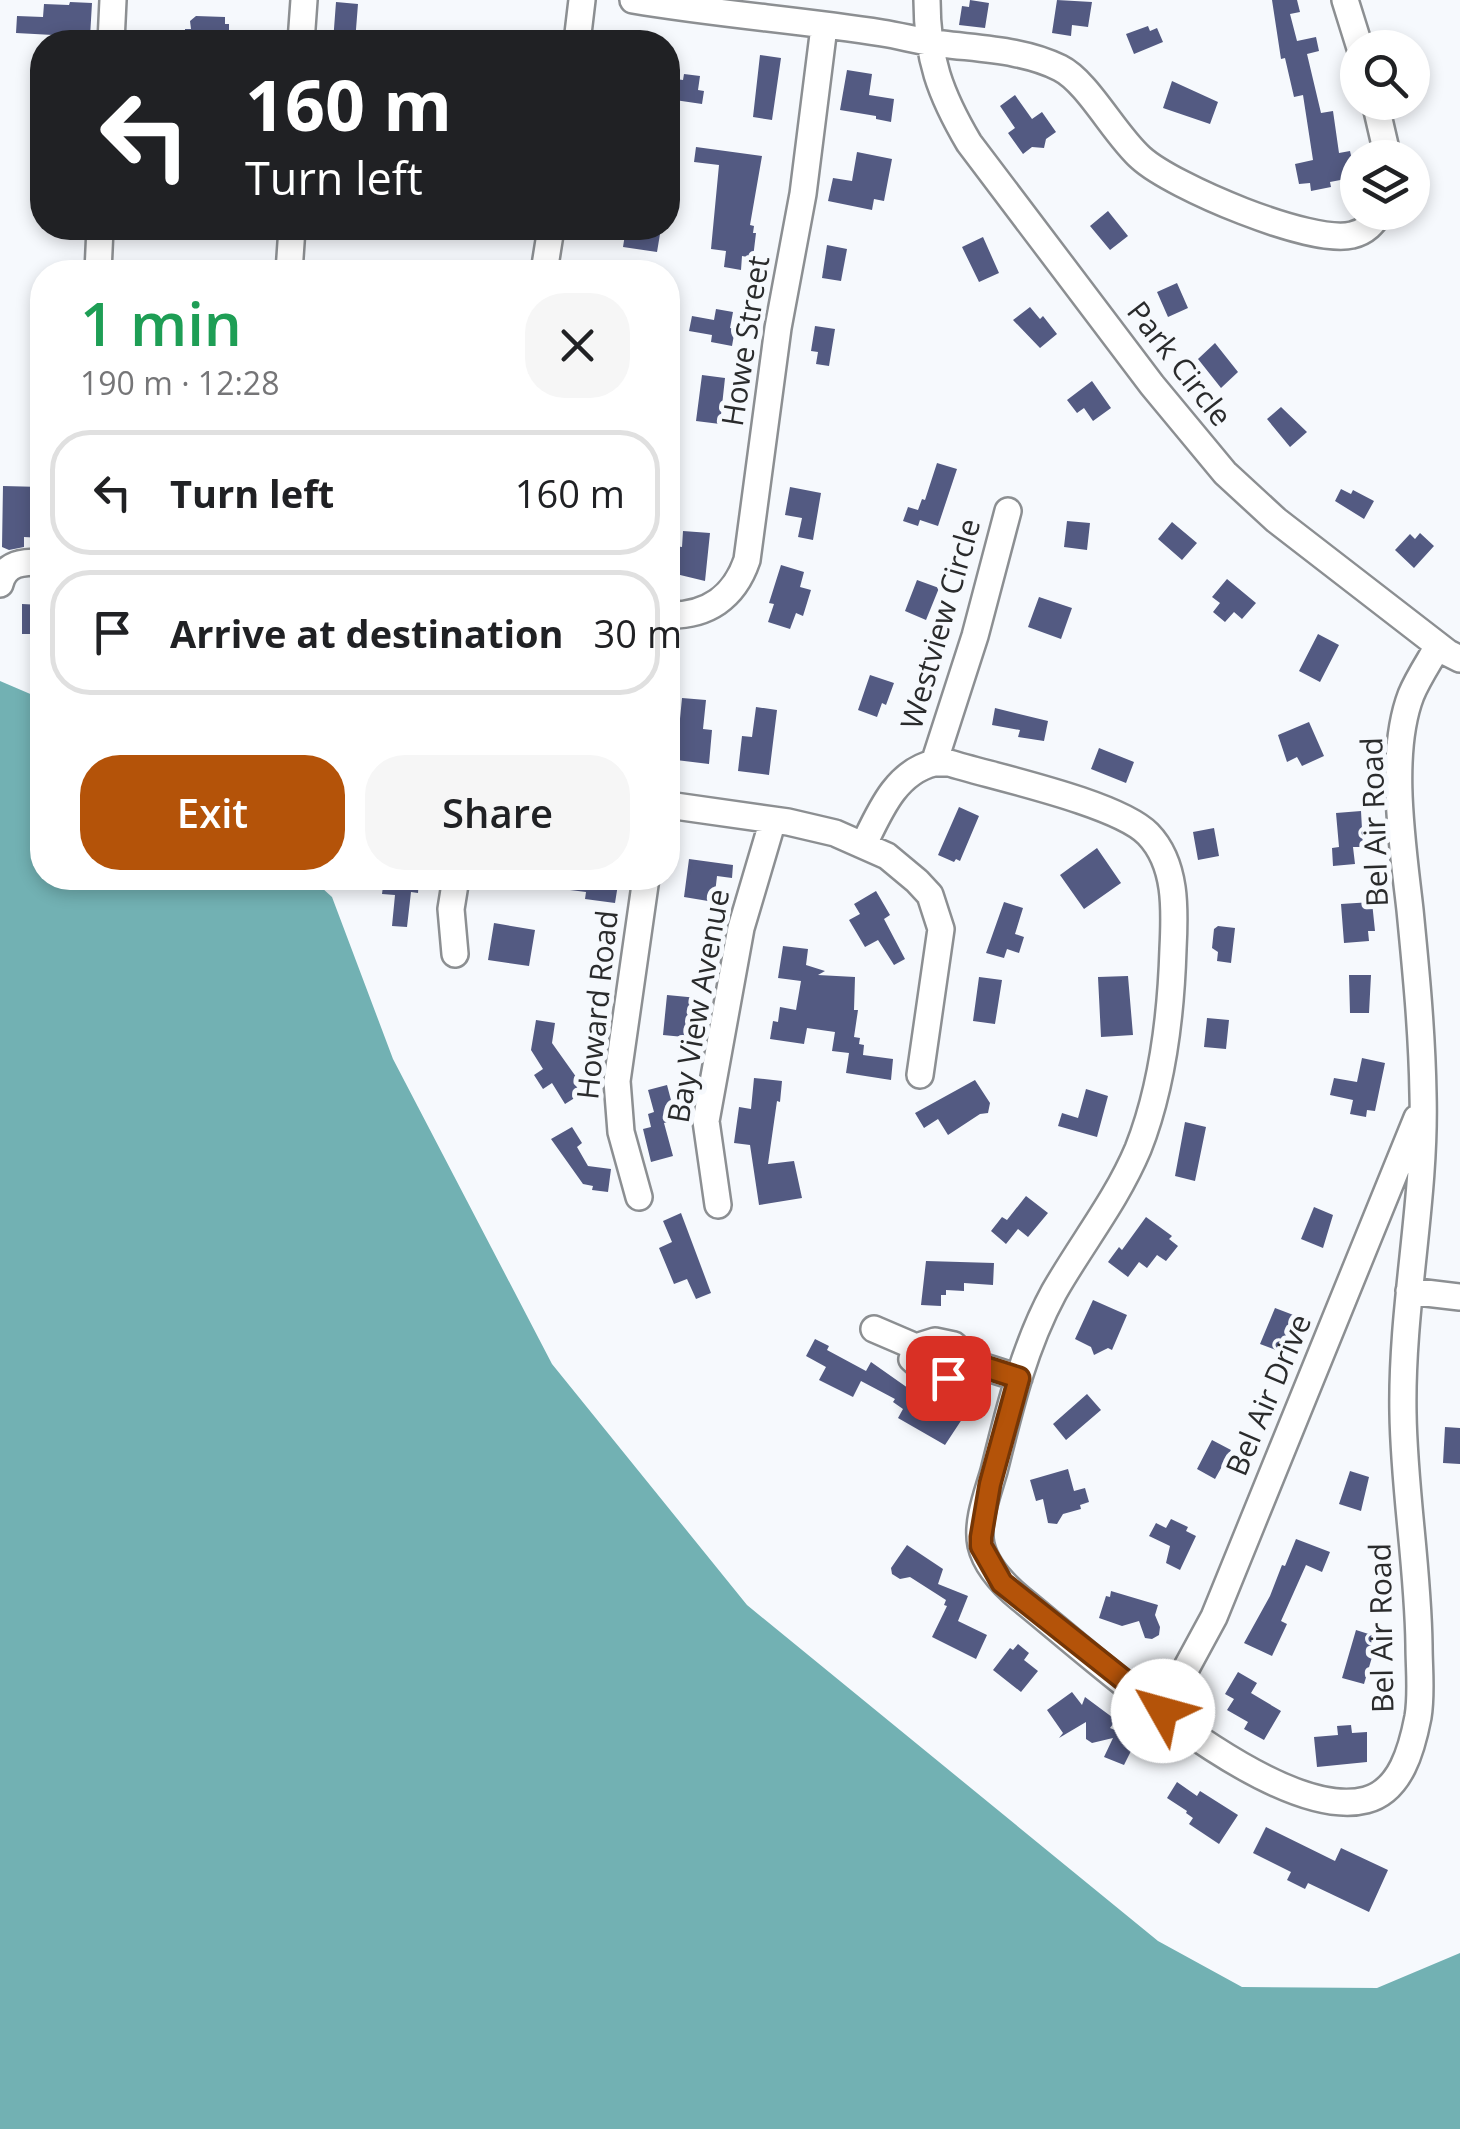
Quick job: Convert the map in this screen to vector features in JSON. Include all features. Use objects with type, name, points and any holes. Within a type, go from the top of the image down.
[{"type":"street","points":[[112,30],[113,0]]},
{"type":"street","points":[[303,30],[304,0]]},
{"type":"street","points":[[578,30],[582,0]]},
{"type":"street","points":[[633,0],[742,7],[824,27],[984,47],[1060,67],[1074,76],[1140,158],[1158,172],[1237,208],[1304,231],[1340,236],[1364,230]]},
{"type":"street","name":"Park Circle","points":[[927,0],[932,62],[944,96],[969,143],[1204,448],[1276,520],[1449,652]]},
{"type":"street","points":[[1345,0],[1354,30]]},
{"type":"street","name":"Howe Street","points":[[680,615],[719,603],[740,580],[747,560],[778,328],[803,194],[824,27]]},
{"type":"street","name":"Westview Circle","points":[[864,844],[902,779],[917,767],[934,763],[1008,511]]},
{"type":"street","points":[[0,584],[6,570],[30,563]]},
{"type":"street","name":"Bel Air Road","points":[[934,763],[950,763],[1076,800],[1134,823],[1160,851],[1170,874],[1175,904],[1166,1036],[1139,1145],[1114,1200],[1054,1292],[1019,1378],[983,1514],[981,1546],[1002,1583],[1163,1711],[1242,1768],[1310,1796],[1362,1802],[1378,1796],[1394,1781],[1406,1761],[1416,1725],[1420,1687],[1418,1605],[1403,1418],[1408,1291],[1423,1158],[1424,1099],[1402,834],[1401,751],[1411,696],[1449,652]]},
{"type":"street","points":[[680,806],[835,833],[864,844],[905,868],[930,895],[941,929],[920,1075]]},
{"type":"street","name":"Bay View Avenue","points":[[718,1206],[706,1121],[741,928],[772,820]]},
{"type":"street","points":[[454,890],[450,909],[455,954]]},
{"type":"street","name":"Howard Road","points":[[639,1197],[620,1132],[617,1081],[644,890]]},
{"type":"street","name":"Bel Air Drive","points":[[1163,1711],[1214,1617],[1372,1237],[1424,1099]]},
{"type":"street","points":[[1408,1291],[1460,1297]]},
{"type":"street","points":[[874,1330],[916,1347],[935,1341],[954,1344],[972,1363],[1019,1378]]},
{"type":"water","points":[[0,681],[30,694],[30,890],[324,890],[332,897],[393,1059],[552,1364],[747,1605],[1158,1941],[1242,1987],[1377,1988],[1460,1953],[1460,2129],[0,2129]]},
{"type":"building","points":[[970,0],[989,3],[985,28],[959,25],[962,6],[969,7]]},
{"type":"building","points":[[1057,0],[1092,2],[1088,27],[1072,25],[1071,36],[1052,33]]},
{"type":"building","points":[[1272,0],[1297,0],[1300,12],[1290,14],[1297,41],[1316,37],[1319,51],[1307,54],[1321,113],[1333,111],[1340,180],[1330,182],[1331,187],[1311,191],[1310,183],[1299,184],[1295,164],[1313,160],[1303,95],[1294,97],[1285,58],[1281,59]]},
{"type":"building","points":[[336,2],[358,4],[356,30],[334,30]]},
{"type":"building","points":[[92,3],[90,30],[16,33],[17,16],[43,17],[44,4]]},
{"type":"building","points":[[196,16],[225,17],[229,30],[185,30],[191,29],[190,21]]},
{"type":"building","points":[[1148,26],[1150,31],[1157,28],[1163,42],[1134,54],[1126,34]]},
{"type":"building","points":[[760,55],[781,58],[772,120],[753,117]]},
{"type":"building","points":[[847,70],[872,74],[869,95],[894,99],[891,122],[840,110]]},
{"type":"building","points":[[684,74],[700,76],[702,104],[680,101],[680,80]]},
{"type":"building","points":[[1172,81],[1218,102],[1210,124],[1163,108]]},
{"type":"building","points":[[1015,95],[1032,119],[1042,112],[1056,132],[1046,139],[1044,148],[1032,147],[1023,154],[1008,133],[1015,128],[1000,106]]},
{"type":"building","points":[[696,147],[762,156],[750,225],[756,233],[753,258],[742,256],[741,270],[724,267],[726,251],[711,249],[719,165],[694,162]]},
{"type":"building","points":[[857,152],[892,159],[884,201],[874,199],[872,210],[828,201],[833,178],[852,181]]},
{"type":"building","points":[[1108,211],[1128,236],[1110,250],[1090,226]]},
{"type":"building","points":[[983,237],[999,273],[979,282],[962,247]]},
{"type":"building","points":[[624,240],[659,240],[657,252],[623,247]]},
{"type":"building","points":[[827,245],[847,249],[841,281],[822,278]]},
{"type":"building","points":[[1177,283],[1188,308],[1168,317],[1157,292]]},
{"type":"building","points":[[1030,307],[1057,334],[1040,348],[1013,320]]},
{"type":"building","points":[[716,309],[733,312],[732,346],[711,342],[712,335],[689,331],[692,316],[714,320]]},
{"type":"building","points":[[815,326],[835,329],[829,366],[816,364],[818,352],[811,351]]},
{"type":"building","points":[[1215,343],[1238,372],[1221,388],[1198,359]]},
{"type":"building","points":[[702,375],[725,378],[720,424],[696,421]]},
{"type":"building","points":[[1092,381],[1111,408],[1093,421],[1084,408],[1077,413],[1067,400]]},
{"type":"building","points":[[1281,407],[1307,432],[1290,447],[1267,419]]},
{"type":"building","points":[[937,463],[957,469],[938,526],[920,520],[918,526],[903,521],[908,507],[918,510],[922,499],[925,500]]},
{"type":"building","points":[[3,486],[30,487],[30,537],[24,537],[24,547],[2,547]]},
{"type":"building","points":[[790,487],[821,493],[813,540],[798,537],[802,518],[785,515]]},
{"type":"building","points":[[1341,489],[1351,494],[1353,490],[1374,501],[1364,519],[1335,501]]},
{"type":"building","points":[[1067,521],[1090,523],[1087,550],[1064,547]]},
{"type":"building","points":[[1172,522],[1197,543],[1182,560],[1158,539]]},
{"type":"building","points":[[683,531],[710,533],[705,581],[680,575]]},
{"type":"building","points":[[1420,533],[1434,546],[1414,568],[1395,550],[1410,534],[1415,539]]},
{"type":"building","points":[[781,565],[804,572],[800,587],[811,590],[803,616],[796,613],[790,629],[768,622],[774,604],[769,603]]},
{"type":"building","points":[[1227,579],[1256,603],[1242,619],[1234,612],[1225,622],[1213,612],[1220,603],[1212,597]]},
{"type":"building","points":[[917,580],[939,588],[926,620],[905,611]]},
{"type":"building","points":[[1039,597],[1072,608],[1061,639],[1028,627]]},
{"type":"building","points":[[22,604],[30,604],[30,634],[22,634]]},
{"type":"building","points":[[1318,634],[1339,645],[1320,682],[1299,671]]},
{"type":"building","points":[[870,675],[894,683],[877,717],[858,710]]},
{"type":"building","points":[[682,698],[706,700],[703,729],[712,730],[709,764],[680,760]]},
{"type":"building","points":[[756,707],[777,710],[769,775],[738,771],[742,736],[752,737]]},
{"type":"building","points":[[995,708],[1048,721],[1044,741],[1018,737],[1020,730],[992,725]]},
{"type":"building","points":[[1309,722],[1324,756],[1302,766],[1297,757],[1287,762],[1278,735]]},
{"type":"building","points":[[1099,748],[1134,762],[1126,783],[1091,769]]},
{"type":"building","points":[[959,807],[979,816],[960,861],[954,862],[938,855]]},
{"type":"building","points":[[1361,811],[1363,847],[1353,847],[1355,864],[1333,866],[1332,848],[1339,847],[1336,813]]},
{"type":"building","points":[[1214,828],[1219,856],[1198,860],[1193,832]]},
{"type":"building","points":[[1097,848],[1121,883],[1084,909],[1060,875]]},
{"type":"building","points":[[689,859],[733,865],[732,878],[717,876],[714,902],[684,897]]},
{"type":"building","points":[[382,890],[418,890],[411,892],[407,927],[392,926],[395,895],[382,894]]},
{"type":"building","points":[[570,890],[617,890],[615,903],[585,899],[586,892]]},
{"type":"building","points":[[876,891],[890,915],[884,919],[905,959],[894,965],[878,940],[865,947],[849,920],[860,914],[854,904]]},
{"type":"building","points":[[1004,902],[1023,908],[1015,934],[1024,937],[1019,953],[1007,949],[1004,958],[986,953]]},
{"type":"building","points":[[1372,902],[1375,931],[1368,931],[1369,941],[1344,943],[1341,904]]},
{"type":"building","points":[[494,923],[535,930],[529,966],[488,960]]},
{"type":"building","points":[[1235,928],[1231,963],[1217,961],[1218,952],[1212,948],[1214,929]]},
{"type":"building","points":[[783,946],[808,949],[806,965],[825,971],[818,975],[855,977],[854,1010],[858,1010],[854,1037],[864,1045],[863,1055],[893,1059],[891,1080],[846,1073],[849,1053],[832,1051],[835,1032],[807,1028],[804,1044],[770,1039],[780,1007],[796,1010],[801,981],[778,978]]},
{"type":"building","points":[[1349,975],[1371,975],[1369,1013],[1350,1013]]},
{"type":"building","points":[[1128,976],[1133,1035],[1101,1037],[1098,977]]},
{"type":"building","points":[[979,977],[1002,980],[995,1024],[973,1021]]},
{"type":"building","points":[[667,995],[698,998],[694,1038],[663,1035]]},
{"type":"building","points":[[1207,1018],[1229,1020],[1226,1049],[1204,1047]]},
{"type":"building","points":[[536,1020],[555,1023],[552,1043],[579,1081],[575,1084],[581,1094],[565,1104],[552,1083],[543,1089],[534,1075],[543,1069],[531,1050]]},
{"type":"building","points":[[1362,1058],[1385,1063],[1375,1111],[1367,1110],[1366,1117],[1350,1114],[1353,1100],[1330,1095],[1334,1078],[1357,1082]]},
{"type":"building","points":[[754,1078],[782,1081],[768,1164],[794,1161],[802,1198],[759,1205],[750,1145],[734,1143],[739,1107],[751,1109]]},
{"type":"building","points":[[975,1080],[990,1103],[988,1113],[948,1135],[938,1119],[924,1128],[915,1113]]},
{"type":"building","points":[[667,1085],[676,1119],[664,1123],[673,1156],[651,1162],[643,1129],[651,1127],[648,1114],[654,1112],[648,1090]]},
{"type":"building","points":[[1086,1089],[1108,1096],[1097,1137],[1058,1126],[1062,1113],[1078,1118]]},
{"type":"building","points":[[1185,1122],[1206,1127],[1195,1181],[1175,1176]]},
{"type":"building","points":[[572,1127],[582,1143],[577,1147],[588,1166],[611,1169],[608,1192],[583,1184],[551,1139]]},
{"type":"building","points":[[1026,1196],[1048,1213],[1028,1237],[1018,1229],[1006,1244],[991,1231],[1002,1217],[1007,1220]]},
{"type":"building","points":[[1314,1207],[1333,1215],[1323,1248],[1301,1239]]},
{"type":"building","points":[[681,1213],[711,1293],[696,1299],[687,1279],[674,1284],[659,1248],[672,1242],[663,1221]]},
{"type":"building","points":[[1146,1217],[1172,1236],[1169,1239],[1178,1246],[1166,1261],[1157,1255],[1147,1268],[1139,1262],[1128,1277],[1108,1262]]},
{"type":"building","points":[[926,1261],[994,1263],[993,1285],[964,1283],[964,1291],[946,1290],[946,1295],[941,1295],[941,1306],[921,1305]]},
{"type":"building","points":[[1093,1300],[1127,1315],[1112,1350],[1094,1355],[1091,1347],[1075,1339]]},
{"type":"building","points":[[1275,1308],[1296,1316],[1281,1352],[1260,1344]]},
{"type":"building","points":[[815,1339],[866,1371],[871,1362],[915,1393],[918,1389],[946,1407],[955,1393],[972,1404],[945,1445],[898,1418],[903,1409],[893,1402],[895,1399],[861,1381],[853,1397],[819,1380],[826,1367],[806,1356]]},
{"type":"building","points":[[1087,1394],[1101,1410],[1066,1440],[1053,1424]]},
{"type":"building","points":[[1445,1427],[1460,1428],[1460,1464],[1443,1463]]},
{"type":"building","points":[[1212,1440],[1231,1450],[1215,1479],[1197,1469]]},
{"type":"building","points":[[1068,1469],[1074,1491],[1085,1488],[1089,1502],[1080,1505],[1081,1509],[1063,1514],[1057,1524],[1048,1523],[1043,1499],[1036,1501],[1030,1480]]},
{"type":"building","points":[[1350,1471],[1369,1477],[1361,1511],[1339,1504]]},
{"type":"building","points":[[1171,1519],[1196,1536],[1180,1570],[1166,1563],[1170,1546],[1149,1536],[1156,1523],[1166,1528]]},
{"type":"building","points":[[1296,1539],[1330,1552],[1322,1572],[1306,1565],[1281,1621],[1287,1624],[1272,1656],[1244,1643]]},
{"type":"building","points":[[907,1545],[943,1569],[938,1584],[968,1596],[958,1621],[987,1635],[976,1659],[932,1637],[947,1606],[946,1600],[910,1577],[900,1579],[892,1574],[891,1568]]},
{"type":"building","points":[[1111,1591],[1158,1605],[1155,1615],[1159,1635],[1145,1638],[1139,1621],[1122,1626],[1099,1618]]},
{"type":"building","points":[[1356,1630],[1378,1637],[1364,1684],[1342,1678]]},
{"type":"building","points":[[1018,1644],[1029,1653],[1024,1660],[1038,1671],[1021,1692],[993,1670]]},
{"type":"building","points":[[1238,1672],[1257,1683],[1251,1693],[1281,1711],[1264,1740],[1244,1729],[1248,1722],[1227,1710],[1234,1699],[1225,1694]]},
{"type":"building","points":[[1072,1692],[1082,1705],[1085,1697],[1116,1720],[1110,1728],[1137,1739],[1124,1765],[1104,1757],[1113,1738],[1092,1743],[1086,1739],[1086,1722],[1059,1738],[1063,1733],[1047,1710]]},
{"type":"building","points":[[1351,1725],[1352,1733],[1367,1732],[1367,1762],[1317,1767],[1314,1737],[1338,1735],[1337,1726]]},
{"type":"building","points":[[1177,1782],[1197,1796],[1200,1791],[1238,1815],[1219,1844],[1189,1824],[1193,1818],[1167,1798]]},
{"type":"building","points":[[1266,1827],[1335,1861],[1341,1848],[1388,1870],[1369,1912],[1308,1883],[1305,1889],[1287,1880],[1291,1872],[1253,1853]]},
{"type":"route","points":[[948,1378],[972,1363],[1019,1378],[990,1484],[981,1537],[981,1546],[1002,1583],[1163,1711]]}]
